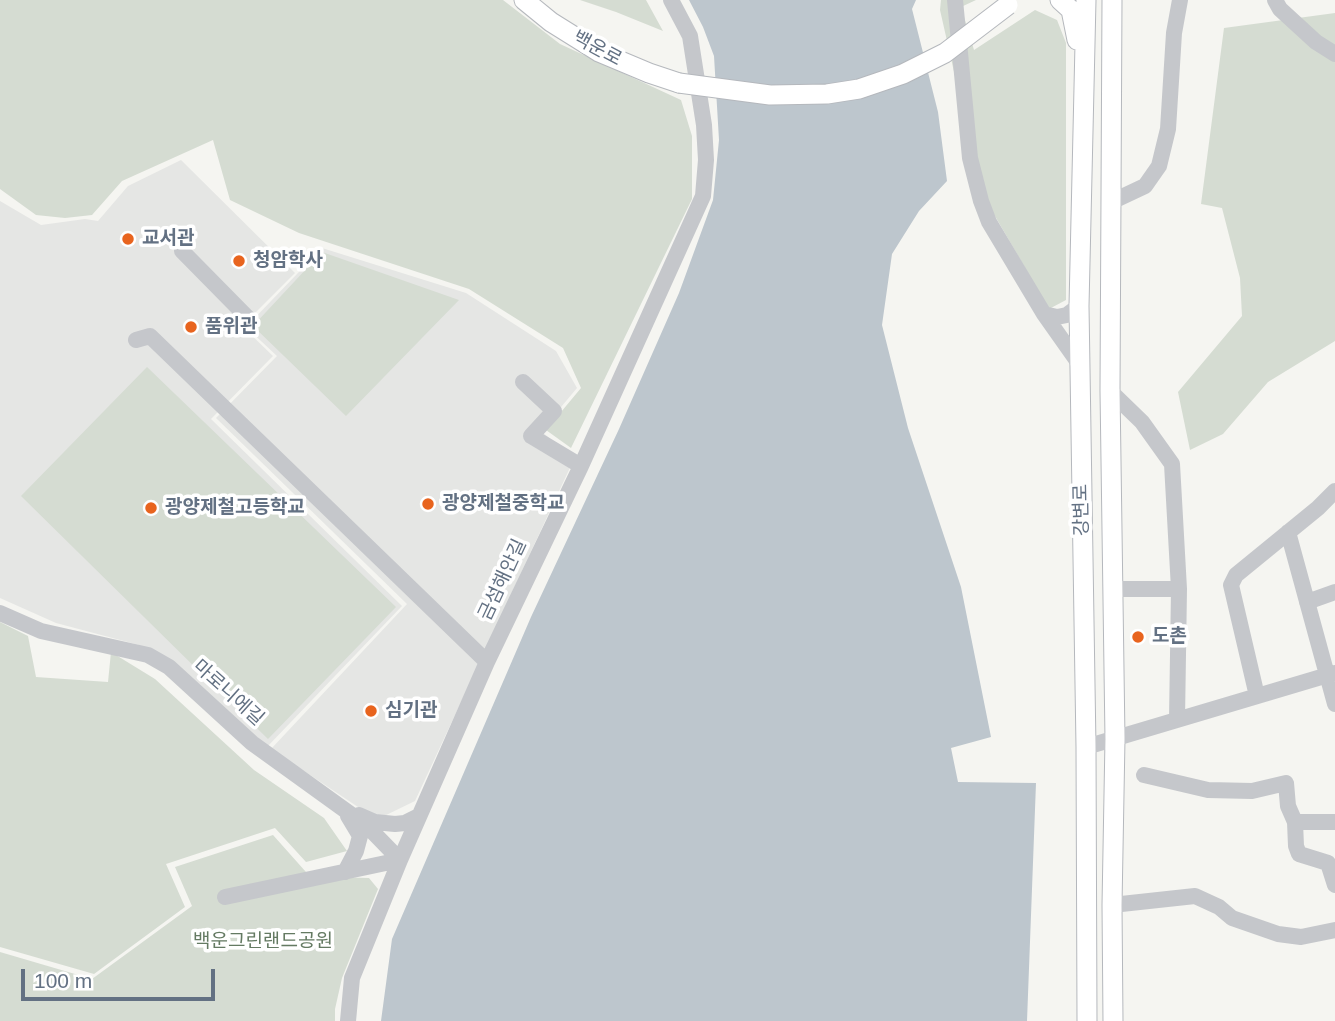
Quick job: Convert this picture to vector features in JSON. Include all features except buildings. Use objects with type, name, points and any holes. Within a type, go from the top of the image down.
[{"type":"main road","name":"백운로","points":[[524,0],[551,22],[599,52],[649,73],[679,83],[770,95],[827,94],[859,89],[892,79],[945,53],[1013,1]]},
{"type":"main road","points":[[1060,0],[1071,10],[1076,27],[1084,104]]},
{"type":"main road","name":"강변로","points":[[1086,0],[1079,306],[1087,1021]]},
{"type":"main road","name":"강변로","points":[[1112,0],[1110,391],[1115,739],[1113,1021]]},
{"type":"main road","points":[[1111,103],[1120,0]]},
{"type":"street","name":"금섬해안길","points":[[348,1021],[352,978],[400,860],[487,662],[581,466],[703,196],[706,160],[704,125],[690,36],[671,0]]},
{"type":"street","points":[[956,0],[970,158],[981,201],[989,222],[1044,314],[1080,365]]},
{"type":"street","points":[[1111,202],[1145,186],[1159,166],[1168,129],[1174,33],[1180,0]]},
{"type":"street","points":[[1275,0],[1280,9],[1316,42],[1335,54]]},
{"type":"street","points":[[182,251],[248,317]]},
{"type":"street","points":[[1044,314],[1057,317],[1067,315],[1079,306]]},
{"type":"street","points":[[136,340],[150,336],[487,662]]},
{"type":"street","points":[[523,382],[554,411],[531,436],[581,466]]},
{"type":"street","points":[[1110,391],[1142,422],[1172,464],[1180,589],[1177,720]]},
{"type":"street","points":[[1257,696],[1231,585],[1236,575],[1335,491]]},
{"type":"street","points":[[1288,532],[1307,602],[1331,674],[1335,704]]},
{"type":"street","points":[[1113,589],[1180,589]]},
{"type":"street","points":[[1307,602],[1335,592]]},
{"type":"street","name":"마로니에길","points":[[0,613],[41,631],[148,655],[169,667],[272,760],[366,826],[400,860]]},
{"type":"street","points":[[1086,747],[1331,674]]},
{"type":"street","points":[[1144,775],[1208,790],[1252,790],[1286,783],[1299,854],[1328,863],[1335,885]]},
{"type":"street","points":[[340,806],[375,822],[405,823],[419,816]]},
{"type":"street","points":[[340,806],[360,836],[345,872]]},
{"type":"street","points":[[1295,822],[1335,822]]},
{"type":"street","points":[[225,897],[400,860]]},
{"type":"street","points":[[1112,905],[1195,896],[1219,907],[1232,918],[1278,934],[1301,937],[1335,930]]},
{"type":"shaded area","points":[[689,0],[916,0],[912,9],[938,112],[947,181],[919,211],[892,254],[882,325],[908,428],[961,587],[991,737],[951,748],[958,782],[1036,783],[1027,1021],[381,1021],[392,939],[531,617],[679,293],[713,200],[719,140],[714,56]]},
{"type":"shaded area","name":"광양제철고등학교","points":[[181,160],[295,273],[242,326],[273,356],[211,419],[402,606],[267,747],[139,645],[56,623],[0,598],[0,201],[41,225],[85,219],[98,221],[128,186]]},
{"type":"shaded area","name":"광양제철중학교","points":[[322,248],[466,293],[556,351],[577,388],[541,431],[574,459],[415,801],[380,818],[358,807],[271,749],[407,604],[216,418],[277,356],[246,327]]},
{"type":"green space","points":[[0,0],[503,0],[560,44],[681,100],[692,136],[692,199],[571,448],[546,430],[581,388],[563,348],[469,289],[299,233],[230,200],[213,140],[122,181],[92,215],[65,218],[36,215],[0,189]]},
{"type":"green space","points":[[580,0],[646,0],[663,31],[616,12]]},
{"type":"green space","points":[[941,0],[976,0],[961,7],[974,50],[1035,10],[1057,20],[1066,43],[1066,300],[1049,309],[988,204],[972,151],[940,10]]},
{"type":"green space","points":[[1335,13],[1335,341],[1268,382],[1223,434],[1190,450],[1178,392],[1242,316],[1240,278],[1222,208],[1201,204],[1224,28]]},
{"type":"green space","points":[[322,252],[459,300],[346,416],[253,326]]},
{"type":"green space","points":[[147,367],[396,607],[268,739],[21,496]]},
{"type":"green space","points":[[0,622],[28,636],[36,677],[108,682],[111,652],[155,679],[254,770],[324,818],[347,851],[306,862],[275,828],[166,864],[185,907],[94,974],[0,947]]},
{"type":"green space","name":"백운그린랜드공원","points":[[273,835],[314,881],[333,877],[369,878],[378,889],[342,978],[335,1021],[0,1021],[0,952],[92,979],[192,906],[175,867]]},
{"type":"place","name":"교서관","points":[[128,239]]},
{"type":"place","name":"청암학사","points":[[239,261]]},
{"type":"place","name":"품위관","points":[[191,327]]},
{"type":"place","name":"광양제철중학교","points":[[428,504]]},
{"type":"place","name":"광양제철고등학교","points":[[151,508]]},
{"type":"place","name":"도촌","points":[[1138,637]]},
{"type":"place","name":"심기관","points":[[371,711]]}]
